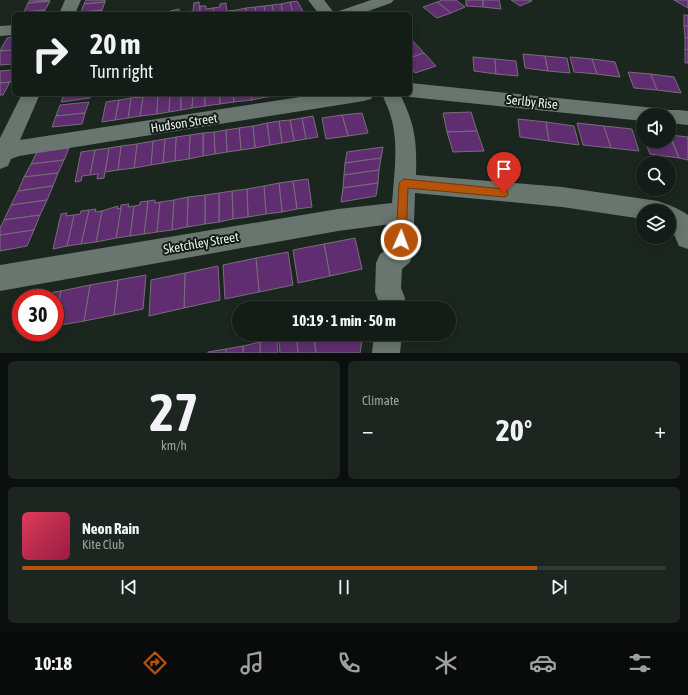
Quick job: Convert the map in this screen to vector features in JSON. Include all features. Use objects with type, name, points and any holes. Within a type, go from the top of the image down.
[{"type":"street","points":[[68,12],[73,0]]},
{"type":"street","points":[[316,0],[325,12]]},
{"type":"street","points":[[351,12],[386,0]]},
{"type":"street","points":[[0,31],[12,30]]},
{"type":"street","name":"Serlby Rise","points":[[412,90],[636,113]]},
{"type":"street","points":[[2,157],[30,96]]},
{"type":"street","name":"Hudson Street","points":[[2,157],[19,148],[351,96]]},
{"type":"street","points":[[391,301],[392,298],[388,292],[389,263],[401,254],[406,151],[401,117],[392,96]]},
{"type":"street","points":[[676,117],[688,118]]},
{"type":"street","points":[[404,183],[562,198],[636,208]]},
{"type":"street","name":"Sketchley Street","points":[[0,278],[338,220],[402,212]]},
{"type":"street","points":[[386,353],[387,341]]},
{"type":"building","points":[[30,0],[50,0],[28,3]]},
{"type":"building","points":[[86,0],[105,0],[105,2],[84,4]]},
{"type":"building","points":[[442,0],[456,0],[465,7],[451,13],[437,2]]},
{"type":"building","points":[[466,0],[483,0],[483,7],[466,6]]},
{"type":"building","points":[[483,0],[499,0],[501,9],[483,7]]},
{"type":"building","points":[[511,0],[531,0],[532,1],[520,6]]},
{"type":"building","points":[[674,0],[688,0],[688,8]]},
{"type":"building","points":[[50,1],[45,10],[24,12],[28,3]]},
{"type":"building","points":[[297,1],[303,11],[292,12],[290,2]]},
{"type":"building","points":[[105,2],[102,10],[81,12],[84,4]]},
{"type":"building","points":[[199,2],[200,12],[186,12],[193,11],[194,3]]},
{"type":"building","points":[[290,2],[292,12],[283,12],[281,4]]},
{"type":"building","points":[[437,2],[451,13],[437,18],[423,7]]},
{"type":"building","points":[[226,3],[227,12],[214,12],[213,8],[220,7],[220,4]]},
{"type":"building","points":[[281,4],[283,12],[274,12],[272,5]]},
{"type":"building","points":[[272,5],[274,12],[265,12],[264,6]]},
{"type":"building","points":[[200,6],[206,6],[206,9],[213,8],[214,12],[200,12]]},
{"type":"building","points":[[264,6],[265,12],[256,12],[255,7]]},
{"type":"building","points":[[255,7],[256,12],[246,12],[246,8]]},
{"type":"building","points":[[246,8],[246,12],[237,12],[237,10]]},
{"type":"building","points":[[179,9],[179,12],[170,11]]},
{"type":"building","points":[[45,10],[44,12],[24,12]]},
{"type":"building","points":[[102,10],[102,12],[81,12]]},
{"type":"building","points":[[237,10],[237,12],[227,12]]},
{"type":"building","points":[[684,15],[688,15],[688,26],[684,26]]},
{"type":"building","points":[[684,26],[688,26],[688,38],[685,37]]},
{"type":"building","points":[[12,37],[12,50],[0,51],[7,38]]},
{"type":"building","points":[[685,37],[688,38],[688,50],[685,49]]},
{"type":"building","points":[[413,41],[424,53],[412,57]]},
{"type":"building","points":[[685,49],[688,50],[688,63],[685,63]]},
{"type":"building","points":[[12,50],[12,64],[0,65],[0,51]]},
{"type":"building","points":[[424,53],[436,66],[415,73],[412,69],[412,57]]},
{"type":"building","points":[[523,54],[545,56],[548,71],[525,68]]},
{"type":"building","points":[[545,56],[567,58],[570,73],[548,71]]},
{"type":"building","points":[[473,57],[495,59],[496,74],[474,71]]},
{"type":"building","points":[[570,57],[592,59],[597,74],[574,72]]},
{"type":"building","points":[[495,59],[516,61],[518,76],[496,74]]},
{"type":"building","points":[[592,59],[615,62],[620,77],[597,74]]},
{"type":"building","points":[[12,70],[12,78],[10,82],[0,83],[0,71]]},
{"type":"building","points":[[628,72],[651,74],[657,90],[634,88]]},
{"type":"building","points":[[651,74],[674,77],[681,93],[657,90]]},
{"type":"building","points":[[10,82],[3,95],[0,95],[0,83]]},
{"type":"building","points":[[63,96],[90,96],[90,98],[61,102]]},
{"type":"building","points":[[158,96],[157,114],[140,116],[143,97]]},
{"type":"building","points":[[158,96],[170,96],[169,112],[157,114]]},
{"type":"building","points":[[170,96],[181,96],[181,110],[169,112]]},
{"type":"building","points":[[181,96],[193,96],[192,108],[181,110]]},
{"type":"building","points":[[193,96],[205,96],[205,106],[192,108]]},
{"type":"building","points":[[205,96],[220,96],[220,104],[205,106]]},
{"type":"building","points":[[220,96],[233,96],[234,102],[220,104]]},
{"type":"building","points":[[233,96],[251,96],[252,100],[234,102]]},
{"type":"building","points":[[251,96],[266,96],[266,97],[252,100]]},
{"type":"building","points":[[143,97],[140,116],[128,118],[131,98]]},
{"type":"building","points":[[131,98],[128,118],[115,120],[119,100]]},
{"type":"building","points":[[119,100],[115,120],[102,122],[106,102]]},
{"type":"building","points":[[89,102],[85,113],[56,116],[60,105]]},
{"type":"building","points":[[471,112],[477,131],[447,132],[443,113]]},
{"type":"building","points":[[85,113],[82,124],[52,127],[56,116]]},
{"type":"building","points":[[362,113],[368,133],[348,136],[342,115]]},
{"type":"building","points":[[342,115],[348,136],[326,139],[322,118]]},
{"type":"building","points":[[313,116],[318,137],[306,139],[302,118]]},
{"type":"building","points":[[302,118],[306,139],[294,141],[290,120]]},
{"type":"building","points":[[518,119],[546,122],[549,141],[520,137]]},
{"type":"building","points":[[290,120],[294,141],[282,143],[279,121]]},
{"type":"building","points":[[279,121],[282,143],[270,145],[267,123]]},
{"type":"building","points":[[546,122],[574,126],[579,145],[549,141]]},
{"type":"building","points":[[267,123],[270,145],[255,148],[253,126]]},
{"type":"building","points":[[577,123],[604,126],[611,148],[583,145]]},
{"type":"building","points":[[253,126],[255,148],[241,150],[239,128]]},
{"type":"building","points":[[604,126],[632,129],[636,142],[636,148],[638,148],[639,151],[611,148]]},
{"type":"building","points":[[239,128],[241,150],[227,152],[226,130]]},
{"type":"building","points":[[226,130],[227,152],[215,154],[214,132]]},
{"type":"building","points":[[477,131],[484,151],[453,152],[447,132]]},
{"type":"building","points":[[214,132],[215,154],[203,156],[203,133]]},
{"type":"building","points":[[203,133],[203,156],[189,159],[190,135]]},
{"type":"building","points":[[190,135],[189,159],[175,161],[176,137]]},
{"type":"building","points":[[676,136],[688,137],[688,160],[679,158],[675,148]]},
{"type":"building","points":[[176,137],[175,161],[163,163],[165,139]]},
{"type":"building","points":[[165,139],[163,163],[151,165],[153,141]]},
{"type":"building","points":[[153,141],[151,165],[134,168],[137,144]]},
{"type":"building","points":[[137,144],[134,168],[118,170],[121,146]]},
{"type":"building","points":[[121,146],[118,170],[105,172],[109,148]]},
{"type":"building","points":[[383,147],[381,158],[345,163],[347,152]]},
{"type":"building","points":[[69,148],[64,160],[31,164],[37,152]]},
{"type":"building","points":[[109,148],[104,178],[97,179],[98,174],[90,175],[95,150]]},
{"type":"building","points":[[648,148],[675,148],[679,158],[676,158],[676,156],[650,154]]},
{"type":"building","points":[[95,150],[90,175],[82,176],[81,181],[75,182],[81,152]]},
{"type":"building","points":[[381,158],[379,170],[344,175],[345,163]]},
{"type":"building","points":[[64,160],[58,173],[24,177],[31,164]]},
{"type":"building","points":[[379,170],[378,183],[343,188],[344,175]]},
{"type":"building","points":[[58,173],[53,186],[18,191],[24,177]]},
{"type":"building","points":[[308,179],[312,207],[297,209],[293,181]]},
{"type":"building","points":[[293,181],[297,209],[282,212],[279,183]]},
{"type":"building","points":[[279,183],[282,212],[266,214],[264,186]]},
{"type":"building","points":[[378,183],[376,196],[341,202],[343,188]]},
{"type":"building","points":[[53,186],[47,200],[11,205],[18,191]]},
{"type":"building","points":[[264,186],[266,214],[248,217],[247,189]]},
{"type":"building","points":[[247,189],[248,217],[233,219],[232,191]]},
{"type":"building","points":[[232,191],[233,219],[219,222],[219,193]]},
{"type":"building","points":[[219,193],[219,222],[205,224],[205,195]]},
{"type":"building","points":[[205,195],[205,224],[187,227],[188,197]]},
{"type":"building","points":[[188,197],[187,227],[172,230],[174,200]]},
{"type":"building","points":[[47,200],[40,215],[4,220],[11,205]]},
{"type":"building","points":[[155,200],[155,203],[160,202],[157,232],[144,234],[148,201]]},
{"type":"building","points":[[174,200],[172,230],[157,232],[160,202]]},
{"type":"building","points":[[148,201],[144,234],[130,236],[134,206],[140,205],[140,202]]},
{"type":"building","points":[[129,204],[128,207],[134,206],[130,236],[116,238],[121,205]]},
{"type":"building","points":[[118,206],[117,209],[121,208],[116,238],[96,242],[102,211]]},
{"type":"building","points":[[96,209],[95,212],[102,211],[96,242],[81,244],[89,210]]},
{"type":"building","points":[[89,210],[81,244],[67,246],[74,215],[80,214],[81,211]]},
{"type":"building","points":[[67,213],[66,216],[74,215],[67,246],[53,249],[61,214]]},
{"type":"building","points":[[40,215],[34,230],[0,235],[0,228],[4,220]]},
{"type":"building","points":[[34,230],[27,246],[0,251],[0,235]]},
{"type":"building","points":[[355,238],[362,269],[330,276],[324,244]]},
{"type":"building","points":[[324,244],[330,276],[298,283],[293,250]]},
{"type":"building","points":[[288,252],[293,285],[259,292],[256,258]]},
{"type":"building","points":[[256,258],[259,292],[225,299],[223,265]]},
{"type":"building","points":[[218,266],[220,300],[184,308],[185,273]]},
{"type":"building","points":[[185,273],[184,308],[149,316],[151,280]]},
{"type":"building","points":[[146,275],[143,309],[114,315],[118,280]]},
{"type":"building","points":[[118,280],[114,315],[84,321],[90,285]]},
{"type":"building","points":[[90,285],[84,321],[64,324],[64,290]]},
{"type":"building","points":[[277,341],[278,353],[260,353],[260,342]]},
{"type":"building","points":[[279,341],[297,341],[298,353],[280,353]]},
{"type":"building","points":[[297,341],[314,341],[316,353],[298,353]]},
{"type":"building","points":[[314,341],[362,341],[360,353],[316,353]]},
{"type":"building","points":[[260,342],[260,353],[243,353],[243,346]]},
{"type":"building","points":[[243,346],[243,353],[226,353],[226,349]]},
{"type":"building","points":[[226,349],[226,353],[208,353],[208,352]]},
{"type":"route","points":[[401,240],[404,183],[504,193]]}]
